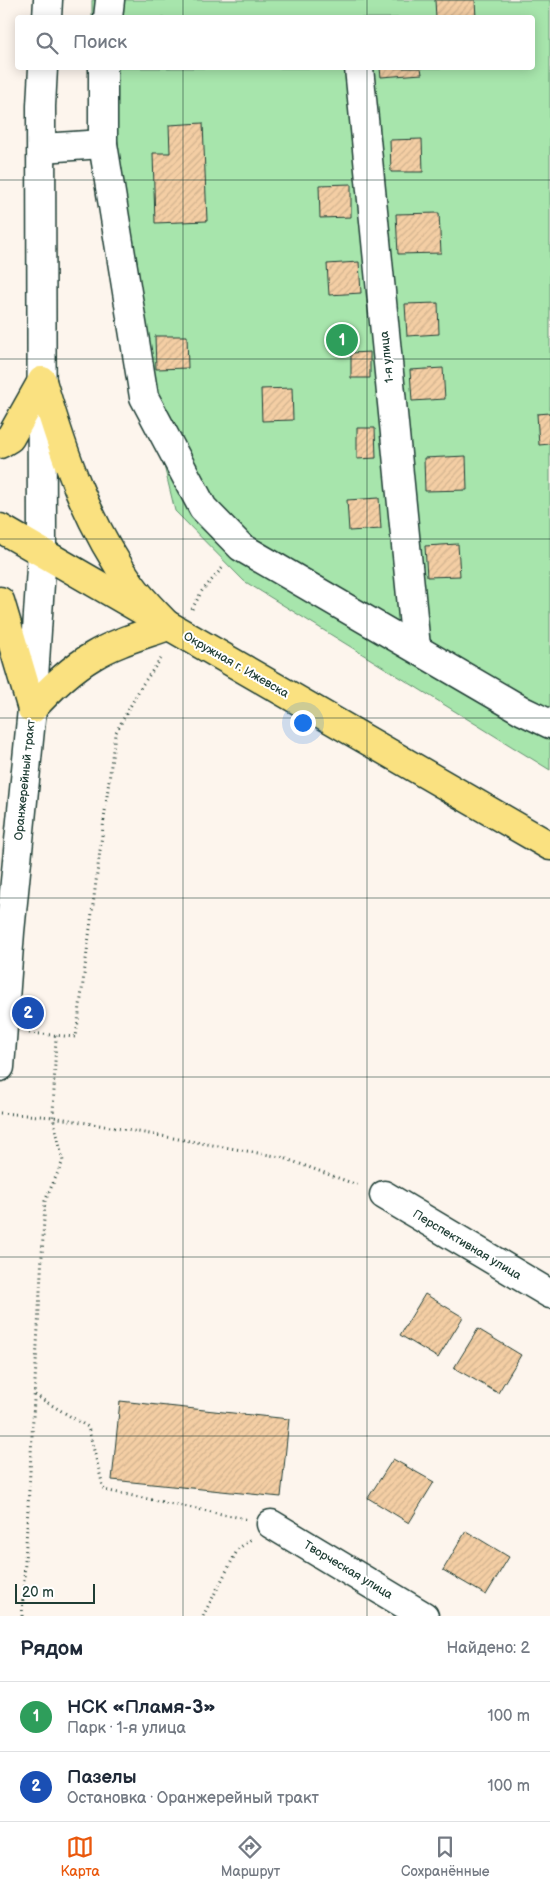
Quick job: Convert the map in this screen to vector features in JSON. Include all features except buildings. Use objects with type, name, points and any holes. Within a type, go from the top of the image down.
[{"type":"main road","points":[[0,444],[10,438],[42,381]]},
{"type":"main road","points":[[32,709],[57,682],[92,656],[112,646],[174,629],[134,588],[108,550],[79,492],[42,381]]},
{"type":"main road","name":"Окружная г. Ижевска","points":[[0,528],[550,846]]},
{"type":"main road","points":[[0,601],[32,709]]},
{"type":"street","points":[[47,15],[48,0]]},
{"type":"street","points":[[108,15],[110,0]]},
{"type":"street","name":"Оранжерейный тракт","points":[[0,1066],[3,1030],[5,932],[32,709],[42,552],[42,148],[40,106],[43,70]]},
{"type":"street","points":[[103,70],[103,144],[144,396],[203,508],[241,547],[292,578],[416,647],[523,711],[550,724]]},
{"type":"street","name":"1-я улица","points":[[359,70],[416,647]]},
{"type":"street","points":[[42,148],[103,144]]},
{"type":"street","name":"Перспективная улица","points":[[384,1195],[550,1294]]},
{"type":"street","name":"Творческая улица","points":[[271,1524],[424,1616]]},
{"type":"path","points":[[3,1030],[76,1037],[115,734],[174,629],[202,591],[241,547]]},
{"type":"path","points":[[22,1616],[45,1201],[63,1161],[53,1117],[56,1035]]},
{"type":"path","points":[[0,1113],[53,1117],[281,1156],[384,1195]]},
{"type":"path","points":[[35,1395],[88,1426],[104,1490],[271,1524]]},
{"type":"path","points":[[203,1616],[238,1550],[271,1524]]},
{"type":"green space","points":[[92,0],[550,0],[550,770],[244,581],[175,511],[88,145],[90,70],[535,70],[535,15],[92,15]]},
{"type":"place","name":"НСК «Пламя-3»","points":[[342,340]]},
{"type":"place","name":"Пазелы","points":[[28,1013]]}]
